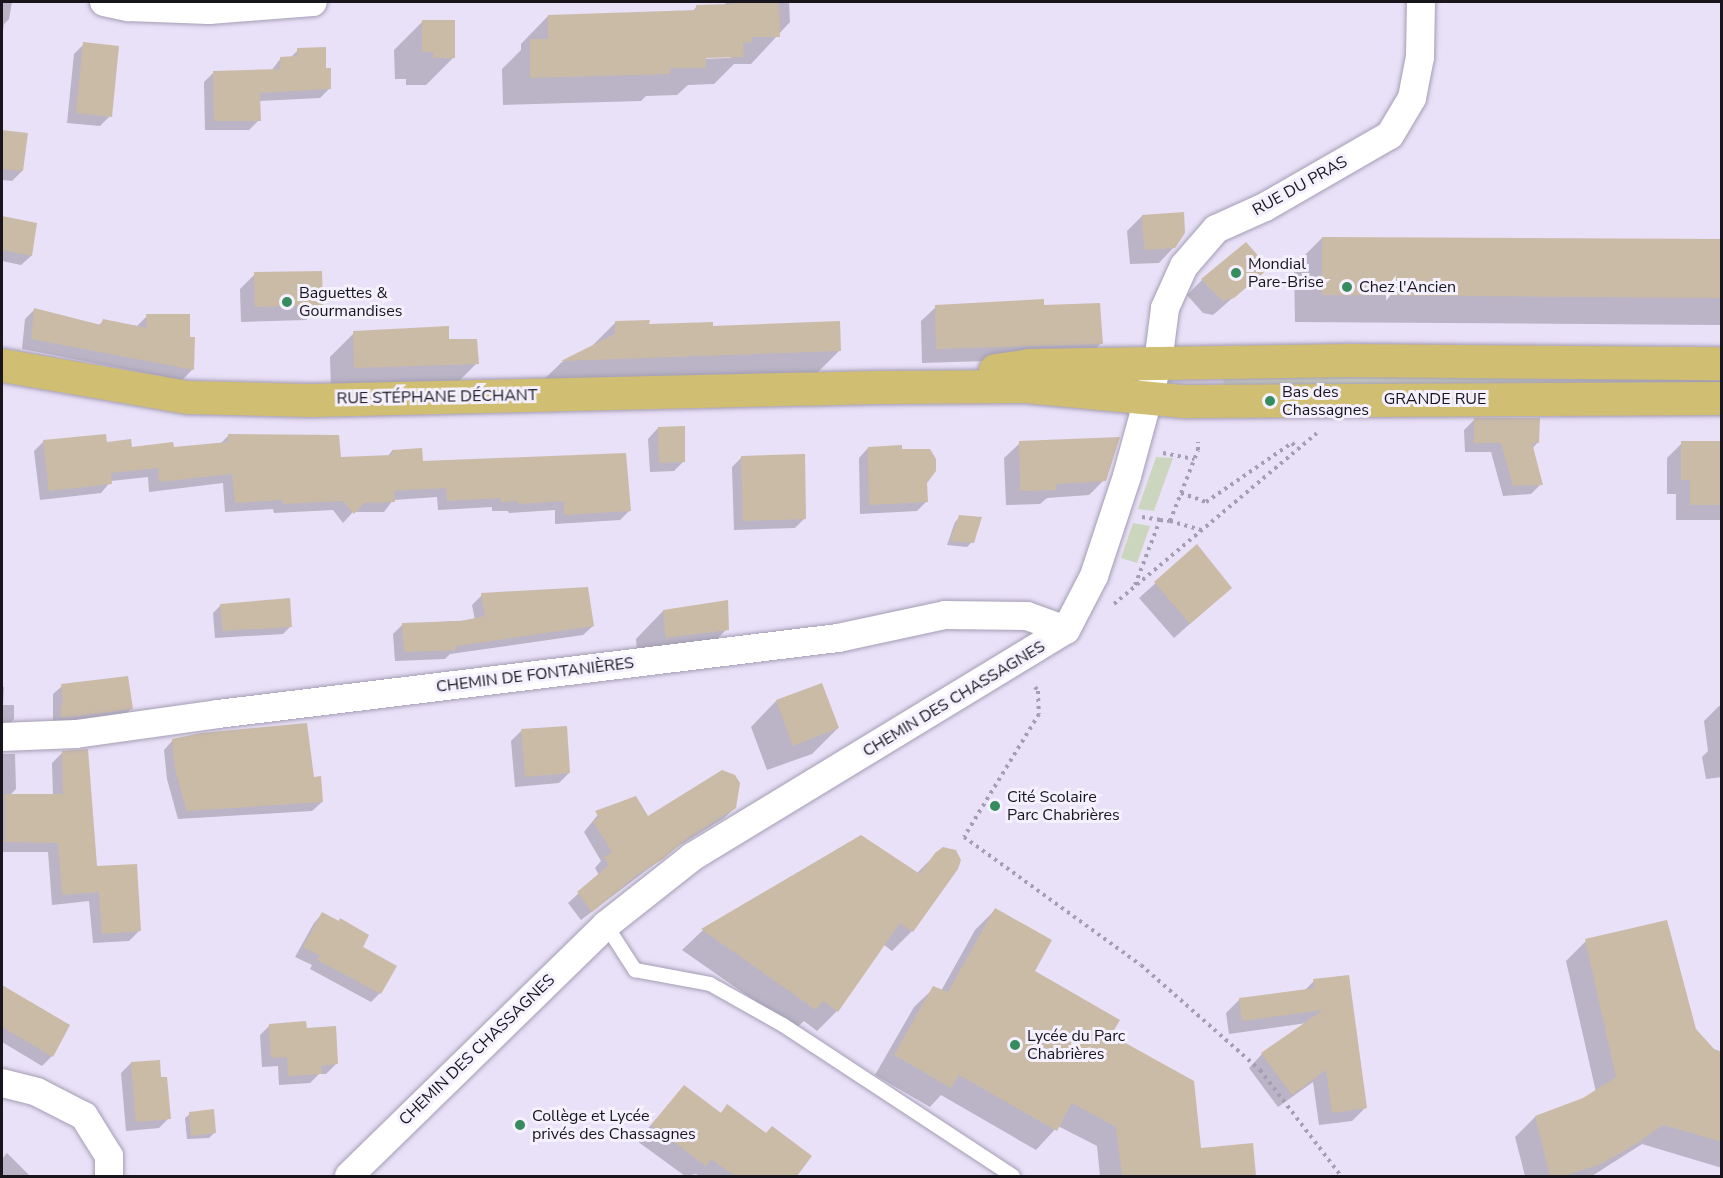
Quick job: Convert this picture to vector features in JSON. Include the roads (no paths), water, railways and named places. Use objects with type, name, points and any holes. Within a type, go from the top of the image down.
[{"type":"main road","points":[[1158,363],[1349,360],[1722,363]]},
{"type":"main road","name":"RUE STÉPHANE DÉCHANT","points":[[876,387],[1029,365],[1158,363]]},
{"type":"main road","name":"RUE STÉPHANE DÉCHANT","points":[[2,365],[188,397],[310,400],[876,387],[1025,386],[1149,399]]},
{"type":"main road","name":"GRANDE RUE","points":[[1149,399],[1211,401],[1722,398]]},
{"type":"street","points":[[104,2],[128,7],[209,10],[312,2]]},
{"type":"street","name":"RUE DU PRAS","points":[[1158,363],[1165,309],[1184,266],[1216,229],[1265,207],[1390,135],[1412,98],[1420,57],[1421,2]]},
{"type":"street","points":[[1066,630],[1094,576],[1158,363]]},
{"type":"street","name":"CHEMIN DE FONTANIÈRES","points":[[2,738],[76,734],[218,714],[838,638],[945,615],[1027,616],[1066,630]]},
{"type":"street","name":"CHEMIN DES CHASSAGNES","points":[[349,1176],[606,925],[692,856],[1066,630]]},
{"type":"street","points":[[2,1083],[37,1092],[84,1116],[109,1156],[109,1176]]},
{"type":"lane","points":[[606,925],[635,970],[710,984],[783,1025],[1013,1176]]},
{"type":"place","name":"Mondial Pare-Brise","points":[[1236,273]]},
{"type":"place","name":"Chez l'Ancien","points":[[1347,287]]},
{"type":"place","name":"Baguettes & Gourmandises","points":[[287,302]]},
{"type":"place","name":"Bas des Chassagnes","points":[[1270,401]]},
{"type":"place","name":"Cité Scolaire Parc Chabrières","points":[[995,806]]},
{"type":"place","name":"Lycée du Parc Chabrières","points":[[1015,1045]]},
{"type":"place","name":"Collège et Lycée privés des Chassagnes","points":[[520,1125]]}]
